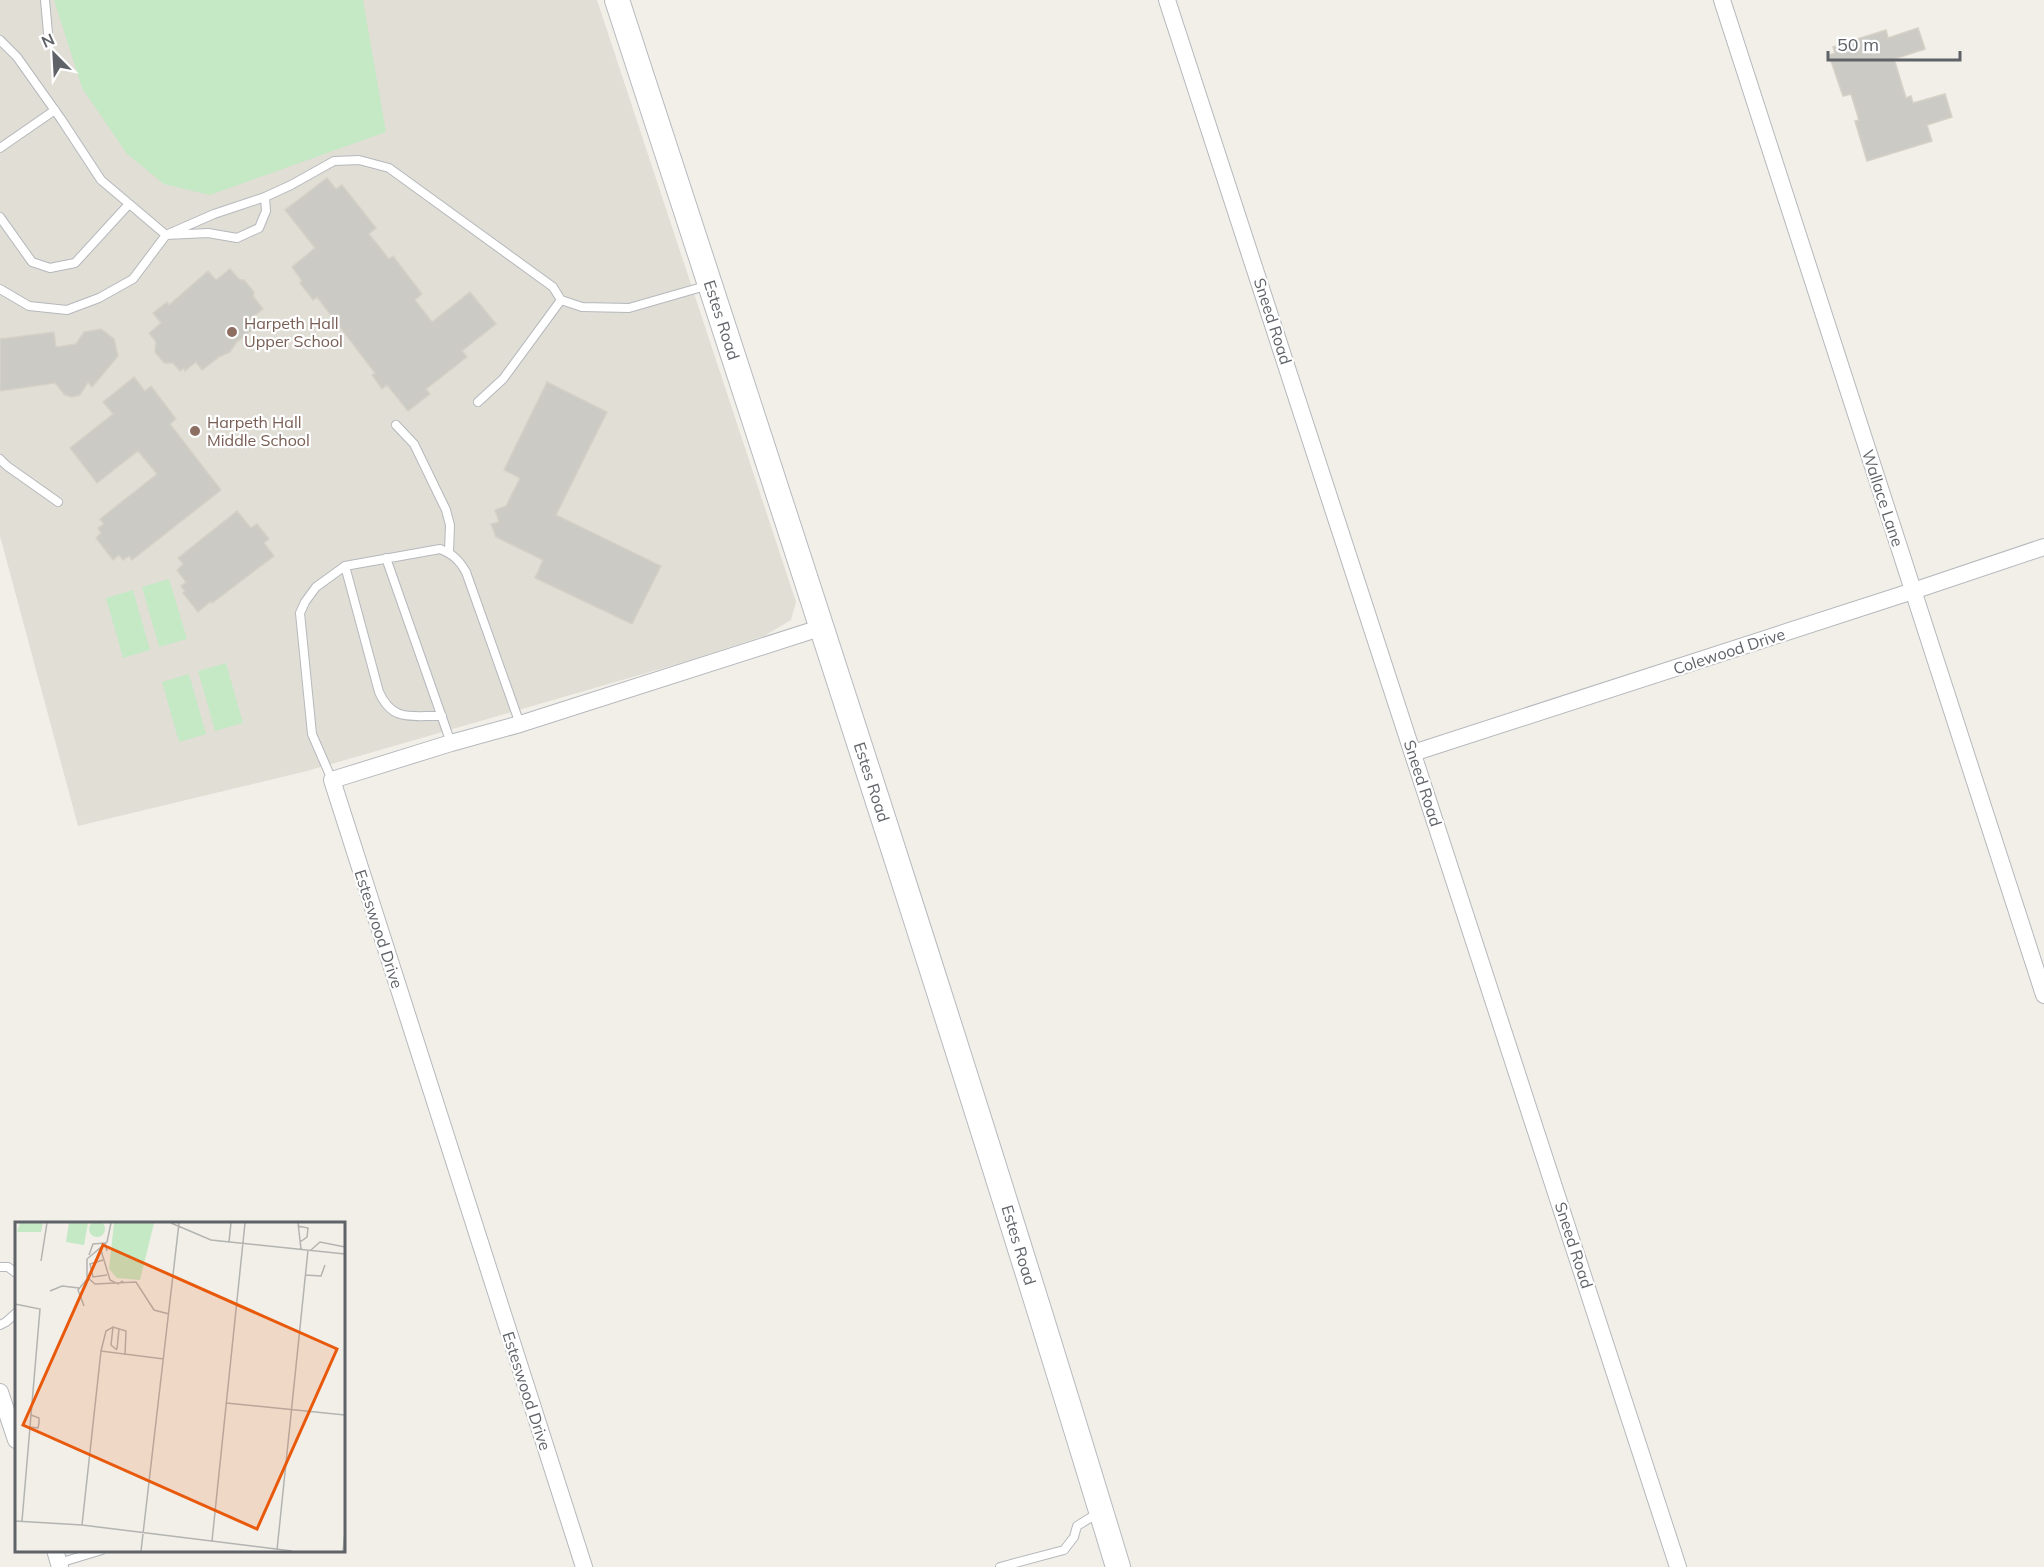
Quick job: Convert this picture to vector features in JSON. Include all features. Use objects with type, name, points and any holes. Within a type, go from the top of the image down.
[{"type":"main road","name":"Estes Road","points":[[617,0],[822,627],[1015,1229],[1118,1567]]},
{"type":"street","name":"Sneed Road","points":[[1167,0],[1678,1567]]},
{"type":"street","name":"Wallace Lane","points":[[1722,0],[2044,995]]},
{"type":"street","name":"Colewood Drive","points":[[1413,753],[2044,547]]},
{"type":"street","points":[[332,780],[520,724],[822,627]]},
{"type":"street","name":"Esteswood Drive","points":[[332,780],[584,1567]]},
{"type":"street","points":[[0,1392],[15,1437]]},
{"type":"lane","points":[[45,0],[48,33]]},
{"type":"lane","points":[[0,40],[17,57],[101,180],[166,235],[208,233],[237,238],[259,228],[266,211],[265,197]]},
{"type":"lane","points":[[0,148],[55,110]]},
{"type":"lane","points":[[1,291],[29,306],[67,310],[99,298],[133,279],[166,235],[214,214],[265,197],[334,161],[359,160],[389,168],[553,287],[561,300],[582,307],[629,308],[711,285]]},
{"type":"lane","points":[[0,217],[32,262],[50,268],[75,262],[129,204]]},
{"type":"lane","points":[[478,402],[503,379],[561,300]]},
{"type":"lane","points":[[396,425],[414,444],[446,510],[450,525],[449,552]]},
{"type":"lane","points":[[0,459],[58,502]]},
{"type":"lane","points":[[332,780],[312,734],[300,613],[316,587],[345,566],[440,549],[449,552],[460,561],[466,572],[520,724]]},
{"type":"lane","points":[[386,558],[451,743]]},
{"type":"lane","points":[[345,566],[384,703],[390,711],[398,715],[442,716]]},
{"type":"lane","points":[[0,1267],[8,1267],[15,1272]]},
{"type":"lane","points":[[0,1325],[6,1323],[15,1314]]},
{"type":"lane","points":[[1000,1567],[1064,1550],[1074,1537],[1077,1526],[1101,1511]]},
{"type":"lane","points":[[58,1560],[97,1552]]},
{"type":"shaded area","points":[[0,0],[597,0],[796,602],[791,620],[764,636],[681,663],[307,771],[78,826],[0,536]]},
{"type":"green space","points":[[54,0],[363,0],[386,132],[210,195],[164,184],[127,154],[82,88]]},
{"type":"green space","points":[[169,579],[187,639],[159,647],[142,587]]},
{"type":"green space","points":[[133,590],[150,650],[123,658],[106,598]]},
{"type":"green space","points":[[226,663],[243,723],[215,731],[198,671]]},
{"type":"green space","points":[[189,674],[206,734],[179,742],[162,682]]},
{"type":"building","points":[[1918,28],[1925,49],[1894,59],[1906,98],[1911,96],[1913,103],[1945,94],[1952,117],[1927,125],[1932,141],[1867,161],[1855,121],[1859,120],[1851,94],[1843,96],[1829,55],[1835,53],[1833,47],[1886,30],[1888,38]]},
{"type":"building","points":[[327,178],[336,189],[342,185],[376,228],[369,234],[389,259],[393,256],[422,294],[415,300],[432,322],[470,292],[496,324],[462,351],[467,357],[426,389],[430,394],[408,411],[387,385],[382,389],[372,375],[375,373],[317,297],[313,300],[300,283],[302,281],[292,267],[315,248],[285,210]]},
{"type":"building","points":[[230,269],[254,292],[253,296],[263,309],[247,322],[253,329],[236,343],[230,352],[202,370],[196,362],[185,371],[184,368],[180,371],[173,363],[164,363],[155,352],[156,342],[149,333],[161,323],[153,313],[167,302],[169,305],[208,271],[216,280]]},
{"type":"building","points":[[101,329],[114,339],[118,356],[92,387],[88,382],[80,395],[72,397],[65,395],[55,383],[0,391],[0,339],[54,332],[56,347],[76,344],[84,332]]},
{"type":"building","points":[[134,377],[145,391],[151,386],[176,419],[170,424],[221,490],[132,560],[129,556],[123,560],[119,555],[113,560],[96,538],[101,533],[98,528],[104,524],[100,519],[157,474],[138,451],[97,483],[70,448],[113,414],[103,402]]},
{"type":"building","points":[[547,382],[607,412],[556,515],[661,566],[632,624],[535,578],[543,560],[496,537],[491,524],[499,522],[495,510],[506,506],[520,478],[504,470]]},
{"type":"building","points":[[237,511],[251,528],[257,524],[269,539],[264,543],[274,556],[198,612],[183,593],[185,591],[181,586],[186,582],[177,570],[183,564],[178,558]]},
{"type":"place","name":"Harpeth Hall Upper School","points":[[232,332]]},
{"type":"place","name":"Harpeth Hall Middle School","points":[[195,431]]}]
